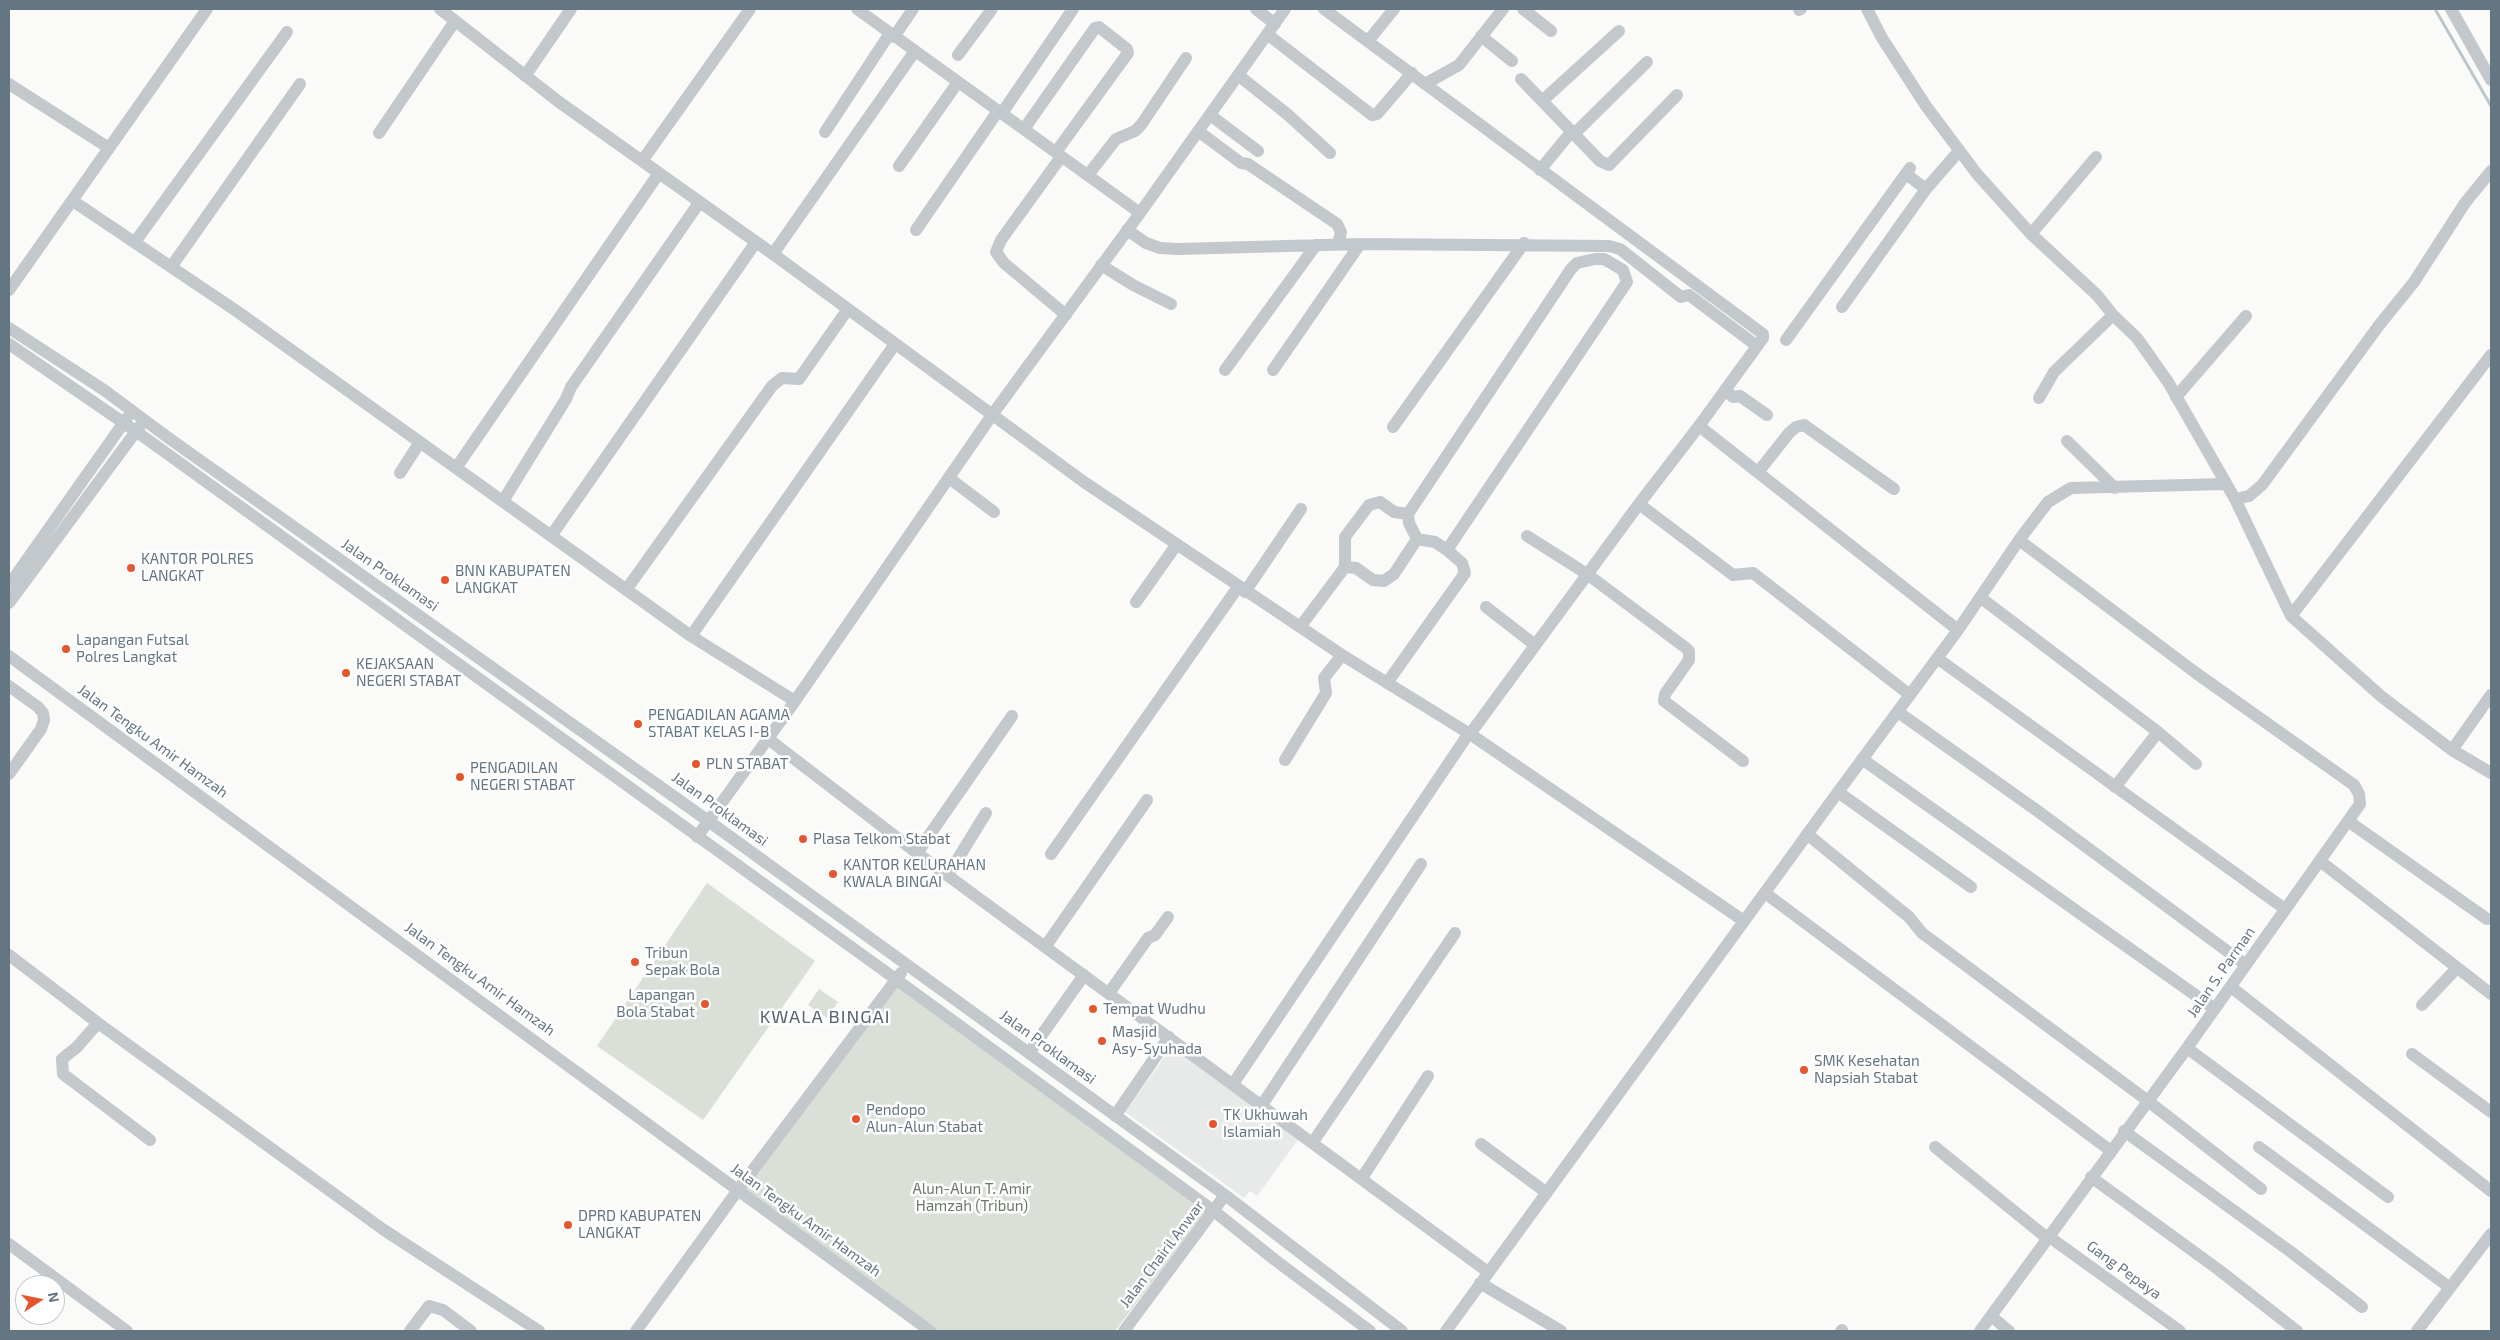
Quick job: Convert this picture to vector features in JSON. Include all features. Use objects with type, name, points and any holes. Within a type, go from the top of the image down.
[{"type":"street","points":[[9,290],[207,9]]},
{"type":"street","points":[[440,9],[526,76],[774,254],[1084,482],[1342,655],[1470,734],[1744,921]]},
{"type":"street","points":[[526,76],[571,9]]},
{"type":"street","points":[[642,161],[750,9]]},
{"type":"street","points":[[857,9],[911,57],[996,115],[1024,129],[1140,213]]},
{"type":"street","points":[[825,132],[888,38],[914,9]]},
{"type":"street","points":[[958,55],[992,9]]},
{"type":"street","points":[[916,230],[1072,9]]},
{"type":"street","points":[[1256,9],[1271,29],[1372,115],[1377,114],[1412,73]]},
{"type":"street","points":[[697,837],[707,820],[795,701],[992,415],[1140,213],[1285,9]]},
{"type":"street","points":[[1233,1084],[1470,734],[1638,504],[1699,426],[1759,343],[1760,331],[1324,9]]},
{"type":"street","points":[[1368,41],[1394,9]]},
{"type":"street","points":[[1425,84],[1459,65],[1503,9]]},
{"type":"street","points":[[1523,9],[1551,31]]},
{"type":"street","points":[[1868,9],[1882,38],[1926,106],[1959,151],[2031,234],[2097,295],[2113,315],[2137,338],[2168,382],[2224,484],[2235,499],[2291,616],[2382,697],[2452,750],[2491,773]]},
{"type":"street","points":[[2451,9],[2491,80]]},
{"type":"street","points":[[379,133],[456,21]]},
{"type":"street","points":[[1024,129],[1095,28],[1099,26],[1126,48],[1128,53],[1058,154],[1001,240],[996,252],[1004,263],[1066,315]]},
{"type":"street","points":[[1542,101],[1619,31]]},
{"type":"street","points":[[135,242],[286,32]]},
{"type":"street","points":[[1481,36],[1512,61]]},
{"type":"street","points":[[774,254],[911,57]]},
{"type":"street","points":[[1088,175],[1116,139],[1135,132],[1141,125],[1186,58]]},
{"type":"street","points":[[1540,170],[1573,133],[1647,62]]},
{"type":"street","points":[[1238,75],[1287,114],[1330,153]]},
{"type":"street","points":[[1521,79],[1600,161],[1609,165],[1677,95]]},
{"type":"street","points":[[9,84],[109,148]]},
{"type":"street","points":[[171,268],[300,84]]},
{"type":"street","points":[[899,166],[955,87]]},
{"type":"street","points":[[1210,114],[1258,151]]},
{"type":"street","points":[[1198,131],[1242,163],[1248,164],[1337,224],[1339,239]]},
{"type":"street","points":[[1842,307],[1926,189],[1959,151]]},
{"type":"street","points":[[2031,234],[2096,157]]},
{"type":"street","points":[[1786,340],[1908,171],[1926,189]]},
{"type":"street","points":[[2235,499],[2249,496],[2262,486],[2380,324],[2414,282],[2464,203],[2491,171]]},
{"type":"street","points":[[456,468],[660,173]]},
{"type":"street","points":[[73,201],[135,242],[420,442],[691,636],[795,701]]},
{"type":"street","points":[[503,501],[566,399],[571,387],[699,202]]},
{"type":"street","points":[[1127,230],[1146,243],[1160,248],[1316,245],[1339,239],[1360,244],[1594,244],[1620,249],[1681,297],[1689,295],[1759,343]]},
{"type":"street","points":[[551,536],[756,242]]},
{"type":"street","points":[[1393,427],[1524,243]]},
{"type":"street","points":[[1273,370],[1360,244]]},
{"type":"street","points":[[1226,370],[1316,245]]},
{"type":"street","points":[[1417,539],[1409,523],[1408,514],[1571,269],[1577,263],[1604,259],[1623,270],[1627,282],[1446,550]]},
{"type":"street","points":[[1102,265],[1133,286],[1171,304]]},
{"type":"street","points":[[626,590],[772,386],[782,378],[799,379],[848,308]]},
{"type":"street","points":[[2039,398],[2054,372],[2113,315]]},
{"type":"street","points":[[2176,397],[2246,316]]},
{"type":"street","name":"Jalan Proklamasi","points":[[9,328],[104,390],[707,820],[1225,1195],[1402,1331]]},
{"type":"street","name":"Jalan Proklamasi","points":[[9,344],[137,432],[897,980],[1214,1211],[1275,1260],[1370,1331]]},
{"type":"street","points":[[691,636],[896,344]]},
{"type":"street","points":[[2291,616],[2491,355]]},
{"type":"street","points":[[1725,390],[1734,397],[1740,396],[1767,415]]},
{"type":"street","points":[[9,585],[124,423],[131,410]]},
{"type":"street","points":[[9,603],[144,420]]},
{"type":"street","points":[[1760,471],[1789,433],[1796,427],[1804,425],[1894,489]]},
{"type":"street","points":[[1699,426],[1760,471],[1958,630]]},
{"type":"street","points":[[2068,441],[2115,488]]},
{"type":"street","points":[[400,473],[420,442]]},
{"type":"street","points":[[949,478],[994,512]]},
{"type":"street","points":[[1446,1331],[1807,834],[1958,630],[2019,540],[2048,502],[2071,488],[2224,484]]},
{"type":"street","points":[[1300,627],[1345,567],[1345,537],[1369,505],[1380,502],[1394,512],[1408,514]]},
{"type":"street","points":[[1638,504],[1733,575],[1753,573],[1910,694]]},
{"type":"street","points":[[1051,854],[1301,509]]},
{"type":"street","points":[[1527,536],[1587,574],[1689,651],[1689,660],[1665,694],[1664,701],[1743,761]]},
{"type":"street","points":[[1388,683],[1465,573],[1462,563],[1435,542],[1417,539]]},
{"type":"street","points":[[1345,567],[1356,568],[1373,580],[1384,581],[1394,574],[1417,539]]},
{"type":"street","name":"Jalan S. Parman","points":[[1980,1331],[2091,1177],[2112,1151],[2124,1131],[2231,987],[2360,804],[2360,794],[2354,785],[2196,673],[2019,540]]},
{"type":"street","points":[[1136,602],[1177,544]]},
{"type":"street","points":[[1981,598],[2158,732],[2196,764]]},
{"type":"street","points":[[1486,607],[1535,645]]},
{"type":"street","points":[[415,633],[423,619]]},
{"type":"street","points":[[1285,760],[1326,693],[1324,678],[1342,655]]},
{"type":"street","name":"Jalan Tengku Amir Hamzah","points":[[9,656],[930,1331]]},
{"type":"street","points":[[1937,658],[2285,909]]},
{"type":"street","points":[[9,686],[38,707],[44,720],[41,729],[9,774]]},
{"type":"street","points":[[2452,750],[2491,695]]},
{"type":"street","points":[[1898,712],[2039,812],[2246,965]]},
{"type":"street","points":[[916,852],[1012,716]]},
{"type":"street","points":[[2116,787],[2158,732]]},
{"type":"street","points":[[767,738],[916,852],[1488,1272]]},
{"type":"street","points":[[1862,759],[2215,1009]]},
{"type":"street","points":[[1838,792],[1971,887]]},
{"type":"street","points":[[1045,947],[1147,800]]},
{"type":"street","points":[[948,875],[986,813]]},
{"type":"street","points":[[2348,822],[2487,919]]},
{"type":"street","points":[[1807,834],[1909,917],[1922,933],[2148,1101],[2261,1189]]},
{"type":"street","points":[[2320,861],[2491,994]]},
{"type":"street","points":[[1262,1105],[1421,864]]},
{"type":"street","points":[[1765,893],[2112,1151]]},
{"type":"street","points":[[1109,993],[1148,938],[1155,935],[1168,917]]},
{"type":"street","points":[[1313,1142],[1455,933]]},
{"type":"street","points":[[9,955],[98,1023],[384,1230],[539,1331]]},
{"type":"street","points":[[636,1331],[738,1190],[897,980],[906,964]]},
{"type":"street","points":[[2422,1005],[2457,968]]},
{"type":"street","points":[[1028,1053],[1084,976]]},
{"type":"street","points":[[2231,987],[2491,1191]]},
{"type":"street","points":[[98,1023],[77,1047],[62,1059],[63,1074],[150,1140]]},
{"type":"street","points":[[1115,1116],[1169,1037]]},
{"type":"street","points":[[2187,1048],[2388,1197]]},
{"type":"street","points":[[2412,1054],[2491,1112]]},
{"type":"street","points":[[1362,1178],[1428,1076]]},
{"type":"street","points":[[2124,1131],[2291,1252],[2362,1307]]},
{"type":"street","points":[[1481,1144],[1547,1194]]},
{"type":"street","name":"Gang Pepaya","points":[[1935,1147],[2048,1237],[2180,1331]]},
{"type":"street","points":[[2259,1147],[2450,1287]]},
{"type":"street","points":[[2091,1177],[2219,1270],[2297,1331]]},
{"type":"street","name":"Jalan Chairil Anwar","points":[[1124,1331],[1225,1195]]},
{"type":"street","points":[[2417,1331],[2491,1234]]},
{"type":"street","points":[[9,1244],[127,1331]]},
{"type":"street","points":[[1480,1283],[1561,1331]]},
{"type":"street","points":[[410,1331],[429,1306],[443,1310],[471,1331]]},
{"type":"street","points":[[1991,1316],[2009,1331]]},
{"type":"shaded area","name":"TK Ukhuwah Islamiah","points":[[1174,1044],[1301,1136],[1257,1196],[1250,1191],[1244,1198],[1125,1112]]},
{"type":"green space","name":"Lapangan Bola Stabat","points":[[707,883],[815,961],[703,1120],[597,1046]]},
{"type":"green space","name":"Alun-Alun T. Amir Hamzah (Tribun)","points":[[898,983],[1209,1208],[1115,1331],[933,1331],[741,1189]]},
{"type":"green space","points":[[819,989],[838,1002],[827,1018],[808,1005]]},
{"type":"waterway","points":[[2435,9],[2491,106]]},
{"type":"place","name":"KANTOR POLRES LANGKAT","points":[[131,568]]},
{"type":"place","name":"BNN KABUPATEN LANGKAT","points":[[445,580]]},
{"type":"place","name":"Lapangan Futsal Polres Langkat","points":[[66,649]]},
{"type":"place","name":"KEJAKSAAN NEGERI STABAT","points":[[346,673]]},
{"type":"place","name":"PENGADILAN AGAMA STABAT KELAS I-B","points":[[638,724]]},
{"type":"place","name":"PLN STABAT","points":[[696,764]]},
{"type":"place","name":"PENGADILAN NEGERI STABAT","points":[[460,777]]},
{"type":"place","name":"Plasa Telkom Stabat","points":[[803,839]]},
{"type":"place","name":"KANTOR KELURAHAN KWALA BINGAI","points":[[833,874]]},
{"type":"place","name":"Tribun Sepak Bola","points":[[635,962]]},
{"type":"place","name":"Lapangan Bola Stabat","points":[[705,1004]]},
{"type":"place","name":"Tempat Wudhu","points":[[1093,1009]]},
{"type":"place","name":"Masjid Asy-Syuhada","points":[[1102,1041]]},
{"type":"place","name":"SMK Kesehatan Napsiah Stabat","points":[[1804,1070]]},
{"type":"place","name":"Pendopo Alun-Alun Stabat","points":[[856,1119]]},
{"type":"place","name":"TK Ukhuwah Islamiah","points":[[1213,1124]]},
{"type":"place","name":"DPRD KABUPATEN LANGKAT","points":[[568,1225]]},
{"type":"district","name":"KWALA BINGAI","points":[[825,1017]]}]
